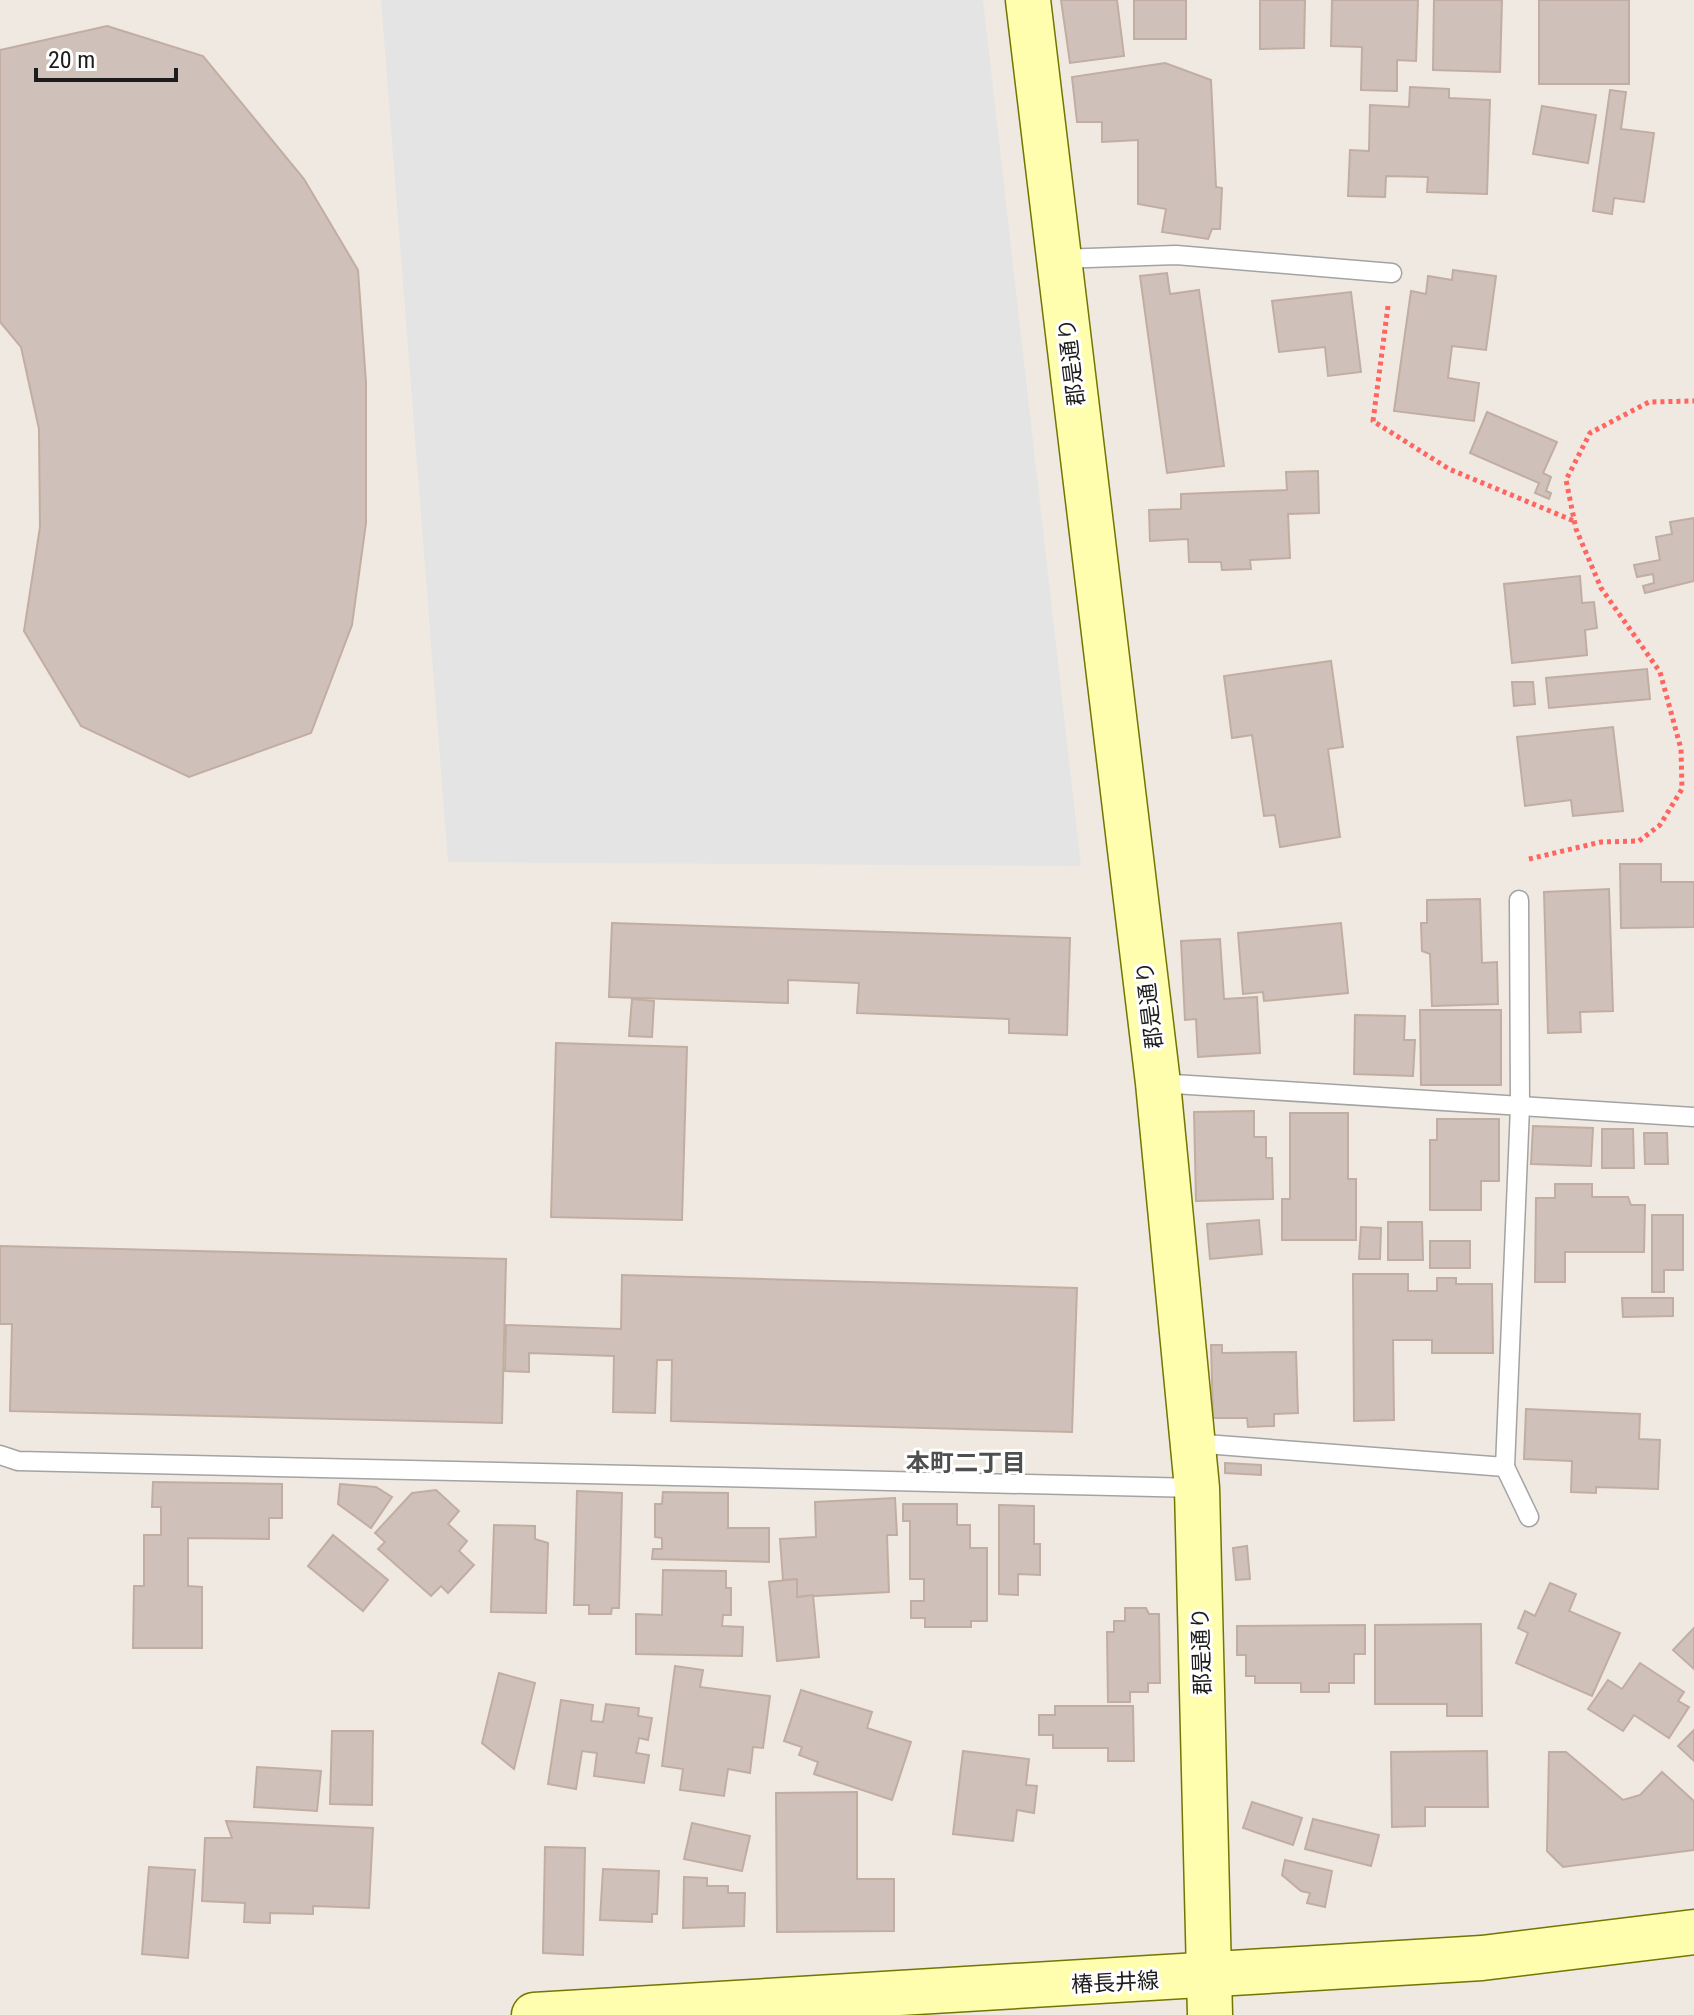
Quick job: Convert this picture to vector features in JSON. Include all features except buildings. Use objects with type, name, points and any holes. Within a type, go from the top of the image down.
[{"type":"street","name":"郡是通り","points":[[1028,0],[1158,1083],[1197,1488],[1210,1996]]},
{"type":"street","name":"椿長井線","points":[[534,2015],[1210,1996],[1694,1932]]},
{"type":"lane","points":[[1059,259],[1176,255],[1392,273]]},
{"type":"lane","points":[[1519,900],[1520,1107],[1505,1467],[1529,1517]]},
{"type":"lane","points":[[1158,1083],[1694,1117]]},
{"type":"lane","points":[[1192,1443],[1505,1467]]},
{"type":"lane","points":[[0,1455],[18,1461],[1197,1488]]},
{"type":"path","points":[[1392,273],[1373,421],[1449,469],[1574,521]]},
{"type":"path","points":[[1529,859],[1601,842],[1639,841],[1660,825],[1682,789],[1681,749],[1660,672],[1601,588],[1574,521],[1566,480],[1590,433],[1649,402],[1694,401]]},
{"type":"shaded area","points":[[381,0],[983,0],[1081,866],[448,862]]},
{"type":"district","name":"本町二丁目","points":[[966,1463]]}]
